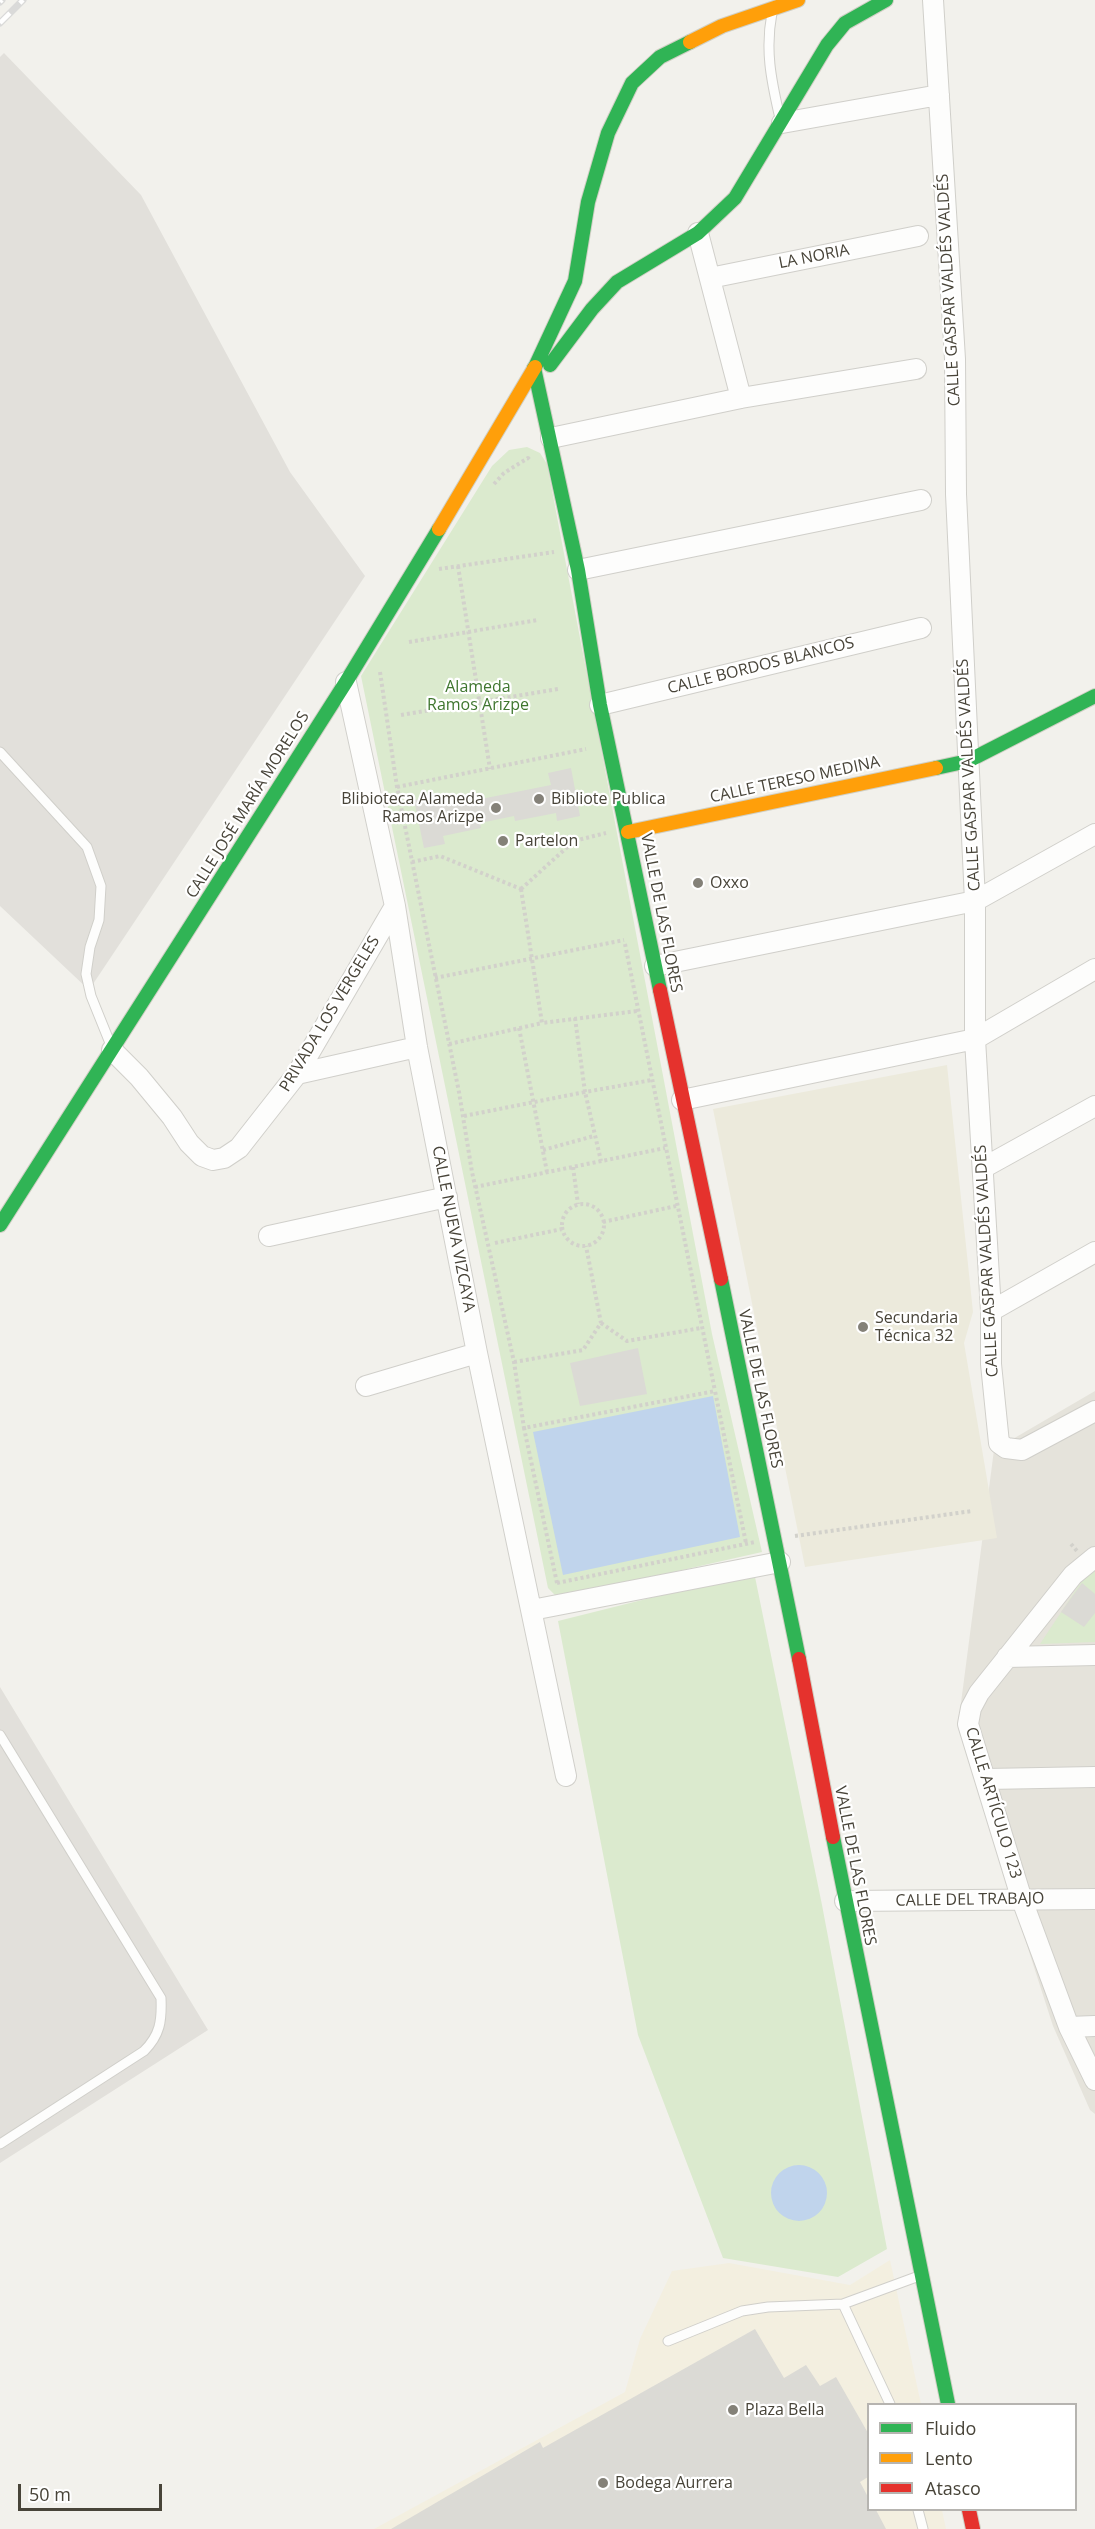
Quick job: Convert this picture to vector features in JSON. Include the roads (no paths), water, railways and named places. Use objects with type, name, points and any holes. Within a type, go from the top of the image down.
[{"type":"street","name":"CALLE JOSÉ MARÍA MORELOS","points":[[536,374],[575,281],[588,202],[608,133],[632,83],[660,57],[722,26],[775,3],[798,0]]},
{"type":"street","name":"CALLE JOSÉ MARÍA MORELOS","points":[[0,1226],[346,682],[518,398],[536,374],[617,282],[698,233],[735,198],[827,45],[845,23],[886,0]]},
{"type":"street","name":"CALLE GASPAR VALDÉS VALDÉS","points":[[933,0],[955,359],[956,494],[975,901],[975,1039],[991,1311],[991,1364],[999,1443],[1006,1448],[1022,1450],[1095,1411]]},
{"type":"street","points":[[782,123],[939,95]]},
{"type":"street","points":[[698,233],[741,398]]},
{"type":"street","name":"LA NORIA","points":[[710,279],[918,236]]},
{"type":"street","points":[[551,438],[741,398],[916,369]]},
{"type":"street","name":"VALLE DE LAS FLORES","points":[[536,374],[578,570],[600,705],[776,1539],[845,1902],[948,2403]]},
{"type":"street","points":[[578,570],[921,500]]},
{"type":"street","name":"CALLE BORDOS BLANCOS","points":[[600,705],[921,628]]},
{"type":"street","name":"CALLE NUEVA VIZCAYA","points":[[346,682],[395,906],[417,1047],[477,1353],[566,1776]]},
{"type":"street","name":"CALLE TERESO MEDINA","points":[[628,832],[968,761],[1095,696]]},
{"type":"street","points":[[655,966],[975,901],[1095,834]]},
{"type":"street","name":"PRIVADA LOS VERGELES","points":[[112,1050],[139,1077],[172,1117],[189,1143],[202,1156],[213,1160],[224,1158],[239,1148],[297,1074],[395,906]]},
{"type":"street","points":[[682,1100],[975,1039],[1095,969]]},
{"type":"street","points":[[297,1074],[417,1047]]},
{"type":"street","points":[[982,1168],[1095,1106]]},
{"type":"street","points":[[269,1236],[447,1197]]},
{"type":"street","points":[[991,1311],[1095,1252]]},
{"type":"street","points":[[366,1386],[477,1353]]},
{"type":"street","name":"CALLE ARTÍCULO 123","points":[[1095,1557],[1073,1575],[979,1693],[971,1708],[968,1724],[987,1779],[1022,1900],[1069,2027],[1095,2080]]},
{"type":"street","points":[[532,1610],[780,1562]]},
{"type":"street","points":[[1007,1657],[1095,1654]]},
{"type":"street","points":[[987,1779],[1095,1777]]},
{"type":"street","name":"CALLE DEL TRABAJO","points":[[845,1902],[1095,1899]]},
{"type":"street","points":[[1069,2027],[1095,2026]]},
{"type":"street","points":[[969,2511],[973,2529]]},
{"type":"lane","points":[[775,3],[767,36],[769,72],[782,123]]},
{"type":"lane","points":[[0,752],[87,847],[101,886],[99,920],[90,947],[86,974],[91,996],[112,1050]]},
{"type":"lane","points":[[0,1735],[161,1998],[162,2018],[157,2038],[144,2051],[0,2144]]},
{"type":"lane","points":[[668,2341],[742,2311],[768,2307],[843,2304],[923,2275]]},
{"type":"lane","points":[[843,2304],[890,2403]]},
{"type":"lane","points":[[918,2511],[923,2529]]},
{"type":"water","points":[[713,1396],[740,1537],[563,1575],[533,1432]]},
{"type":"water","points":[[793,2165],[805,2165],[815,2169],[823,2177],[827,2193],[823,2209],[815,2217],[805,2221],[793,2221],[783,2217],[775,2209],[771,2199],[771,2187],[775,2177],[783,2169]]},
{"type":"railway","points":[[0,23],[23,0]]},
{"type":"place","name":"Bibliote Publica","points":[[539,799]]},
{"type":"place","name":"Blibioteca Alameda Ramos Arizpe","points":[[496,808]]},
{"type":"place","name":"Partelon","points":[[503,841]]},
{"type":"place","name":"Oxxo","points":[[698,883]]},
{"type":"place","name":"Secundaria Técnica 32","points":[[863,1327]]},
{"type":"place","name":"Plaza Bella","points":[[733,2410]]},
{"type":"place","name":"Bodega Aurrera","points":[[603,2483]]},
{"type":"park label","name":"Alameda Ramos Arizpe","points":[[478,696]]}]
